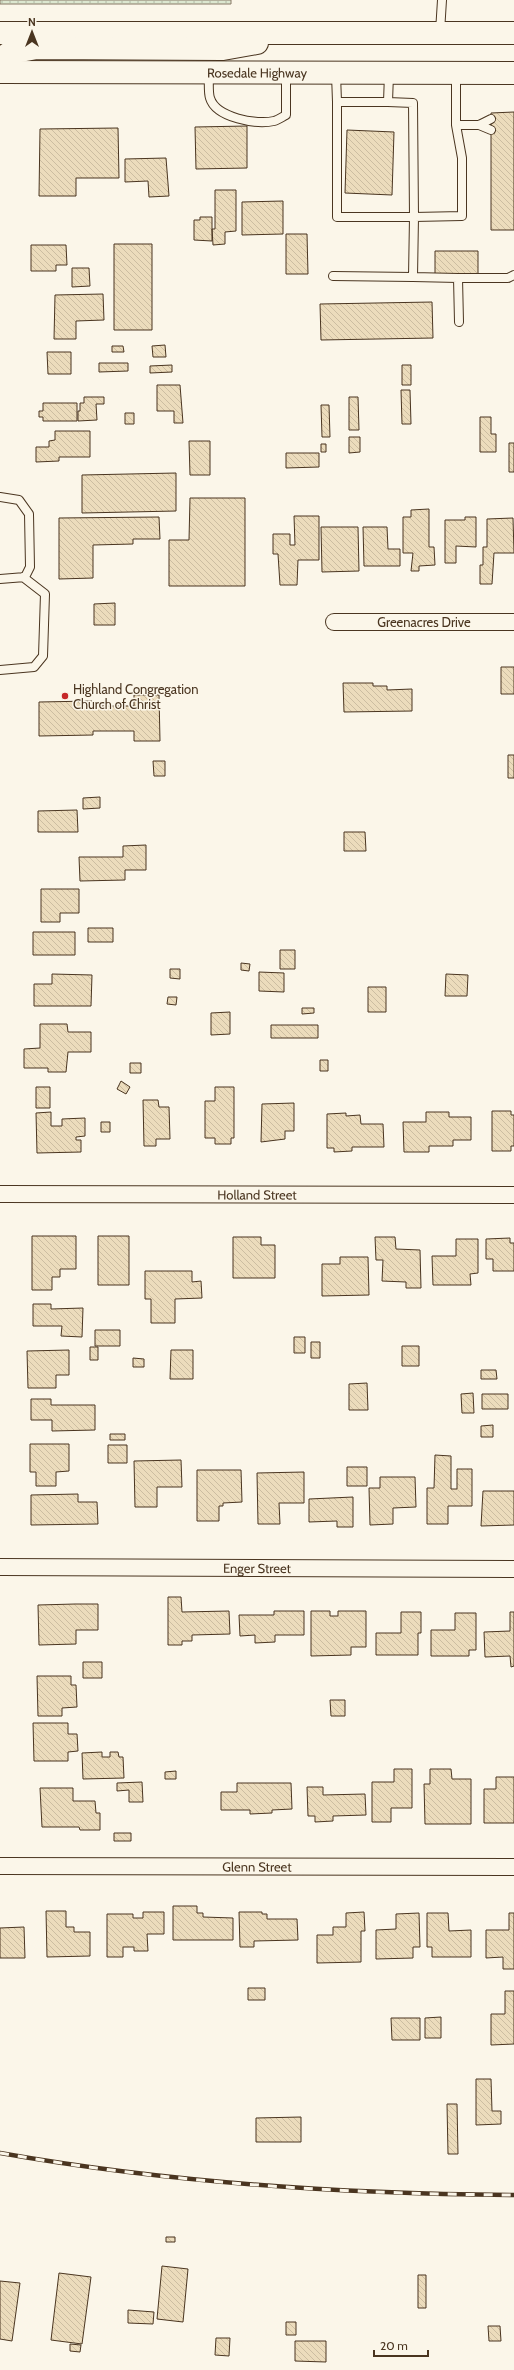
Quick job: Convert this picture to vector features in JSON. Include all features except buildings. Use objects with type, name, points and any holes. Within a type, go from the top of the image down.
[{"type":"main road","points":[[0,33],[514,33]]},
{"type":"main road","points":[[0,59],[9,53],[37,48],[223,49],[295,33]]},
{"type":"main road","name":"Rosedale Highway","points":[[0,72],[514,74]]},
{"type":"street","name":"Greenacres Drive","points":[[334,622],[514,622]]},
{"type":"street","name":"Holland Street","points":[[0,1194],[514,1195]]},
{"type":"street","name":"Enger Street","points":[[0,1568],[514,1569]]},
{"type":"street","name":"Glenn Street","points":[[0,1866],[514,1867]]},
{"type":"lane","points":[[440,33],[442,0]]},
{"type":"lane","points":[[209,73],[210,99],[220,110],[244,121],[262,122],[275,121],[286,116],[286,73]]},
{"type":"lane","points":[[336,73],[337,217],[462,216],[462,158],[456,125],[456,74]]},
{"type":"lane","points":[[388,102],[389,74]]},
{"type":"lane","points":[[337,102],[413,103],[413,277]]},
{"type":"lane","points":[[456,125],[479,124],[491,119]]},
{"type":"lane","points":[[479,124],[491,130]]},
{"type":"lane","points":[[333,276],[508,278],[514,275]]},
{"type":"lane","points":[[458,278],[459,322]]},
{"type":"lane","points":[[0,497],[19,500],[29,514],[30,567],[25,577],[0,579]]},
{"type":"lane","points":[[0,670],[34,667],[43,656],[45,594],[22,577]]},
{"type":"green space","points":[[0,0],[231,0],[231,4],[0,4]]},
{"type":"railway","points":[[0,2153],[128,2172],[256,2185],[385,2192],[514,2195]]},
{"type":"place","name":"Highland Congregation Church of Christ","points":[[65,696]]}]
